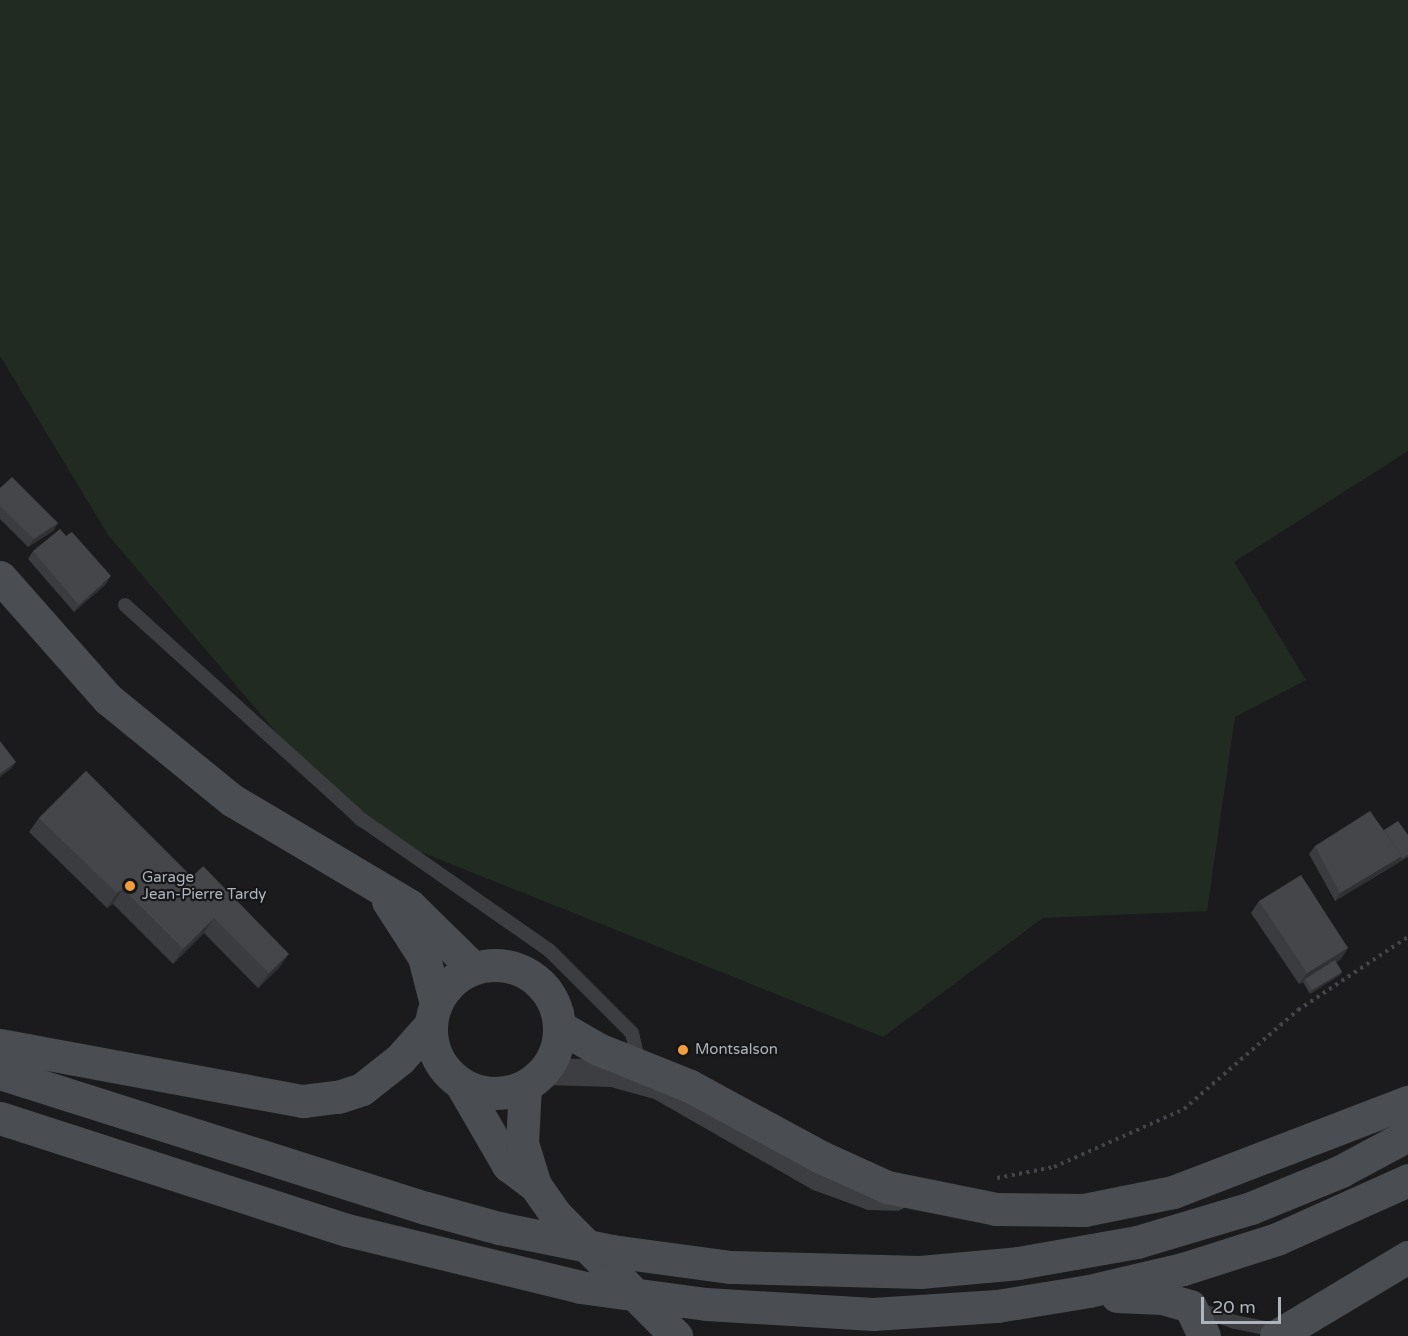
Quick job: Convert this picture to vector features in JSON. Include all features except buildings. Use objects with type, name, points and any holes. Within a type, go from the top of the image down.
[{"type":"main road","points":[[0,578],[108,699],[223,793],[380,890],[409,905],[473,968]]},
{"type":"main road","points":[[380,890],[424,957],[437,1058],[461,1084],[508,1165],[535,1185]]},
{"type":"main road","points":[[0,1045],[303,1101],[338,1097],[362,1089],[400,1059],[433,1014],[445,989],[473,968],[513,968],[531,976],[546,990],[556,1007],[560,1027],[553,1058],[535,1079],[522,1143],[535,1185],[555,1214],[676,1336]]},
{"type":"main road","points":[[560,1027],[598,1048],[690,1086],[821,1157],[887,1187],[996,1209],[1084,1210],[1173,1192],[1408,1102]]},
{"type":"main road","points":[[0,1072],[426,1208],[499,1228],[612,1251],[731,1267],[920,1272],[1018,1263],[1137,1242],[1251,1208],[1341,1170],[1408,1135]]},
{"type":"main road","points":[[461,1084],[492,1094],[535,1079]]},
{"type":"main road","points":[[0,1118],[346,1230],[580,1287],[706,1304],[873,1314],[997,1306],[1089,1291],[1183,1269],[1277,1239],[1408,1180]]},
{"type":"main road","points":[[1280,1334],[1408,1257]]},
{"type":"main road","points":[[1089,1291],[1162,1298],[1190,1306],[1204,1336]]},
{"type":"street","points":[[535,1079],[612,1073],[659,1086],[818,1177],[870,1197],[917,1193]]},
{"type":"lane","points":[[125,605],[361,819],[549,950],[632,1033],[639,1064]]},
{"type":"lane","points":[[1190,1306],[1235,1322],[1280,1334]]},
{"type":"path","points":[[987,1179],[1054,1167],[1184,1109],[1298,1010],[1408,937]]},
{"type":"shaded area","points":[[0,0],[1408,0],[1408,451],[1234,562],[1306,680],[1235,717],[1207,911],[1043,918],[883,1037],[356,826],[108,535],[0,356]]},
{"type":"place","name":"Garage Jean-Pierre Tardy","points":[[130,886]]},
{"type":"place","name":"Montsalson","points":[[683,1050]]}]
